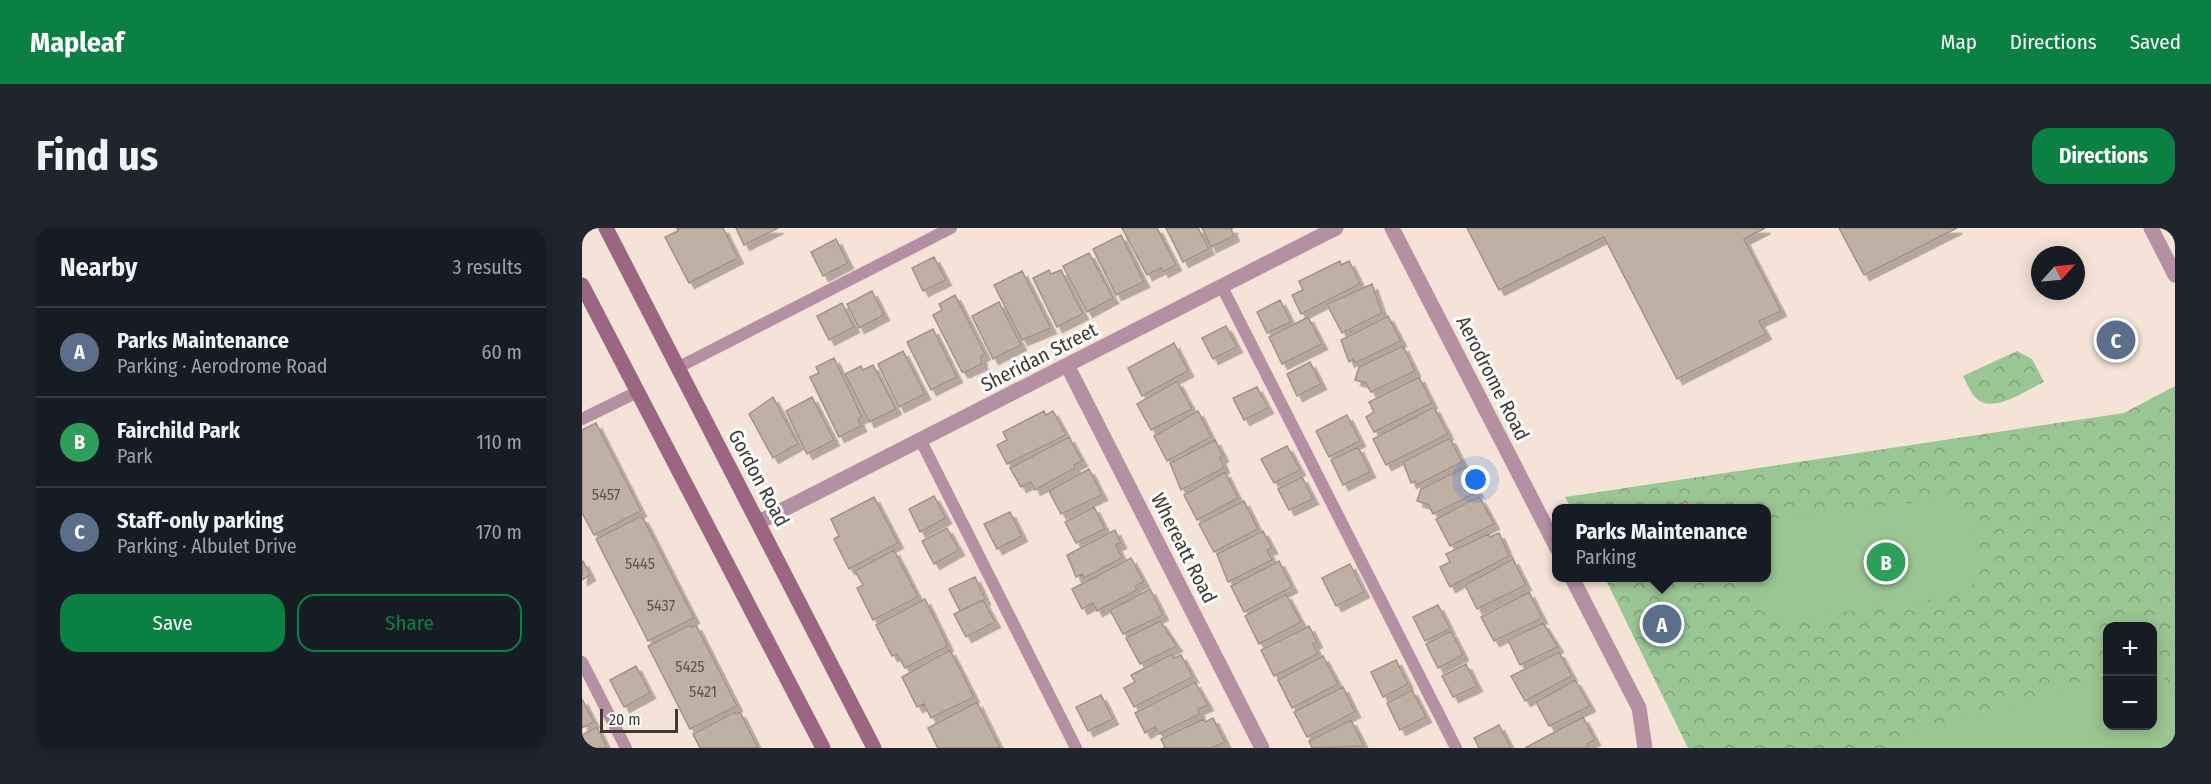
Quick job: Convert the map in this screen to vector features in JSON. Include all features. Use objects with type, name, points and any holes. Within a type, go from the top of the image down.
[{"type":"main road","name":"Gordon Road","points":[[606,228],[874,748]]},
{"type":"main road","points":[[582,285],[823,748]]},
{"type":"street","name":"Sheridan Street","points":[[759,522],[1068,367],[1336,228]]},
{"type":"street","name":"Aerodrome Road","points":[[1392,228],[1552,538]]},
{"type":"street","points":[[2151,228],[2175,274]]},
{"type":"street","name":"Whereatt Road","points":[[1068,367],[1262,748]]},
{"type":"street","points":[[1574,582],[1639,708],[1645,748]]},
{"type":"lane","points":[[677,368],[951,228]]},
{"type":"lane","points":[[1222,287],[1456,748]]},
{"type":"lane","points":[[582,419],[637,392]]},
{"type":"lane","points":[[921,441],[1076,748]]},
{"type":"lane","points":[[582,662],[626,748]]},
{"type":"green space","points":[[2017,351],[2032,359],[2044,382],[2000,403],[1990,404],[1975,397],[1963,376]]},
{"type":"green space","points":[[2175,386],[2175,748],[1688,748],[1607,582],[1771,582],[1771,504],[1569,504],[1565,497],[2124,413]]},
{"type":"green space","points":[[1945,499],[1966,511],[1974,527],[1980,566],[1972,585],[1954,596],[1782,621],[1755,606],[1749,595],[1746,582],[1771,582],[1771,519]]},
{"type":"green space","points":[[2160,662],[2175,715],[2175,748],[1888,748],[1886,741],[2103,678],[2103,730],[2157,730],[2157,663]]},
{"type":"building","points":[[677,228],[723,228],[738,258],[689,283],[665,237],[678,231]]},
{"type":"building","points":[[736,228],[778,228],[744,245]]},
{"type":"building","points":[[1122,228],[1157,228],[1176,265],[1163,272],[1161,268],[1147,275]]},
{"type":"building","points":[[1166,228],[1198,228],[1209,249],[1183,262]]},
{"type":"building","points":[[1202,228],[1233,228],[1231,229],[1234,236],[1211,247]]},
{"type":"building","points":[[1467,228],[1765,228],[1744,239],[1781,311],[1759,321],[1766,334],[1677,379],[1604,237],[1499,290]]},
{"type":"building","points":[[1839,228],[1957,228],[1864,275]]},
{"type":"building","points":[[1121,235],[1144,282],[1116,295],[1093,249]]},
{"type":"building","points":[[836,239],[848,263],[823,276],[811,252]]},
{"type":"building","points":[[1089,253],[1113,298],[1087,312],[1063,266]]},
{"type":"building","points":[[934,257],[946,280],[923,291],[912,268]]},
{"type":"building","points":[[1340,261],[1341,265],[1349,261],[1360,284],[1301,314],[1292,295],[1303,290],[1299,281]]},
{"type":"building","points":[[1049,270],[1051,274],[1061,270],[1083,314],[1057,327],[1033,278]]},
{"type":"building","points":[[1022,271],[1051,328],[1022,340],[994,285]]},
{"type":"building","points":[[1372,284],[1382,313],[1342,333],[1327,304]]},
{"type":"building","points":[[872,291],[884,315],[859,328],[847,304]]},
{"type":"building","points":[[955,295],[985,354],[981,356],[982,364],[965,372],[962,372],[933,315],[942,310],[939,304]]},
{"type":"building","points":[[1280,300],[1291,322],[1267,333],[1257,312]]},
{"type":"building","points":[[999,302],[1021,345],[993,359],[972,316]]},
{"type":"building","points":[[842,303],[854,327],[829,340],[817,316]]},
{"type":"building","points":[[1388,316],[1401,341],[1355,363],[1353,359],[1349,362],[1341,340]]},
{"type":"building","points":[[1308,317],[1322,344],[1282,364],[1269,337]]},
{"type":"building","points":[[1226,326],[1237,347],[1213,359],[1202,338]]},
{"type":"building","points":[[933,329],[957,377],[931,390],[907,342]]},
{"type":"building","points":[[1174,343],[1188,371],[1142,396],[1128,368]]},
{"type":"building","points":[[1403,346],[1415,371],[1371,392],[1366,383],[1355,380],[1359,367]]},
{"type":"building","points":[[903,351],[925,394],[899,407],[878,364]]},
{"type":"building","points":[[834,358],[862,417],[858,419],[861,426],[839,437],[810,377],[819,373],[816,367]]},
{"type":"building","points":[[1310,362],[1321,384],[1297,396],[1287,374]]},
{"type":"building","points":[[873,365],[896,409],[869,422],[845,374],[861,366],[863,370]]},
{"type":"building","points":[[1419,377],[1432,403],[1374,432],[1366,417],[1374,412],[1369,402]]},
{"type":"building","points":[[1177,381],[1192,409],[1151,430],[1137,404]]},
{"type":"building","points":[[1257,387],[1268,408],[1244,420],[1233,398]]},
{"type":"building","points":[[773,397],[798,444],[773,458],[749,414]]},
{"type":"building","points":[[812,397],[834,440],[807,454],[786,411]]},
{"type":"building","points":[[1434,407],[1448,434],[1386,465],[1373,439]]},
{"type":"building","points":[[1044,411],[1046,415],[1053,411],[1066,435],[1007,464],[997,445],[1007,440],[1003,432]]},
{"type":"building","points":[[1198,411],[1211,437],[1167,461],[1154,436]]},
{"type":"building","points":[[1347,415],[1360,441],[1329,457],[1316,431]]},
{"type":"building","points":[[596,423],[641,511],[594,535],[582,513],[582,430]]},
{"type":"building","points":[[1069,437],[1082,461],[1074,465],[1075,468],[1035,490],[1031,482],[1021,487],[1010,468]]},
{"type":"building","points":[[1450,438],[1462,462],[1417,485],[1415,481],[1411,483],[1403,462]]},
{"type":"building","points":[[1215,440],[1223,456],[1220,458],[1224,468],[1181,490],[1170,463]]},
{"type":"building","points":[[1287,446],[1300,470],[1274,483],[1261,459]]},
{"type":"building","points":[[1358,447],[1370,472],[1343,485],[1331,460]]},
{"type":"building","points":[[1465,467],[1478,492],[1433,514],[1429,505],[1417,501],[1421,489]]},
{"type":"building","points":[[1089,469],[1102,495],[1061,514],[1049,491]]},
{"type":"building","points":[[1225,472],[1238,498],[1197,520],[1184,495]]},
{"type":"building","points":[[1302,477],[1313,499],[1289,510],[1278,489]]},
{"type":"building","points":[[934,496],[946,518],[920,532],[909,509]]},
{"type":"building","points":[[874,497],[898,543],[849,569],[834,539],[839,536],[831,519]]},
{"type":"building","points":[[1480,498],[1494,524],[1450,546],[1436,519]]},
{"type":"building","points":[[1244,501],[1258,529],[1214,552],[1199,524]]},
{"type":"building","points":[[1094,507],[1105,529],[1076,543],[1065,522]]},
{"type":"building","points":[[1010,512],[1022,536],[997,549],[984,524]]},
{"type":"building","points":[[639,517],[643,518],[694,618],[648,641],[596,539]]},
{"type":"building","points":[[947,528],[959,550],[934,564],[922,541]]},
{"type":"building","points":[[1115,530],[1121,543],[1116,545],[1122,558],[1084,578],[1082,574],[1076,577],[1067,555]]},
{"type":"building","points":[[1263,531],[1272,548],[1267,550],[1272,560],[1228,582],[1217,554]]},
{"type":"building","points":[[1499,533],[1509,556],[1450,587],[1440,567],[1450,562],[1446,554],[1488,534],[1490,537]]},
{"type":"building","points":[[894,550],[918,597],[873,620],[857,588],[863,585],[855,571]]},
{"type":"building","points":[[1131,558],[1144,582],[1135,586],[1137,590],[1097,611],[1093,603],[1082,609],[1072,589]]},
{"type":"building","points":[[1513,559],[1526,585],[1477,609],[1465,585]]},
{"type":"building","points":[[1279,561],[1292,587],[1244,612],[1231,586]]},
{"type":"building","points":[[582,562],[590,575],[582,580]]},
{"type":"building","points":[[1350,564],[1364,592],[1336,606],[1322,578]]},
{"type":"building","points":[[975,577],[985,599],[960,611],[949,589]]},
{"type":"building","points":[[1150,589],[1163,615],[1123,634],[1110,610]]},
{"type":"building","points":[[1529,592],[1542,618],[1494,641],[1481,617]]},
{"type":"building","points":[[1286,594],[1301,622],[1259,644],[1245,616]]},
{"type":"building","points":[[925,599],[948,646],[905,668],[897,654],[892,656],[876,625]]},
{"type":"building","points":[[983,600],[995,622],[966,637],[954,614]]},
{"type":"building","points":[[1438,605],[1450,629],[1425,641],[1413,617]]},
{"type":"building","points":[[1160,621],[1177,646],[1140,664],[1126,638]]},
{"type":"building","points":[[1543,623],[1558,647],[1520,665],[1508,640]]},
{"type":"building","points":[[690,625],[692,627],[696,625],[737,706],[690,729],[648,646]]},
{"type":"building","points":[[1309,626],[1317,642],[1313,644],[1318,654],[1274,676],[1261,650]]},
{"type":"building","points":[[1451,631],[1463,655],[1438,668],[1426,644]]},
{"type":"building","points":[[950,650],[974,697],[931,718],[924,704],[917,707],[902,677]]},
{"type":"building","points":[[1559,652],[1572,676],[1525,701],[1511,676]]},
{"type":"building","points":[[1172,654],[1174,658],[1181,655],[1193,677],[1134,707],[1124,688],[1135,682],[1131,675]]},
{"type":"building","points":[[1323,656],[1338,684],[1292,708],[1278,680]]},
{"type":"building","points":[[1396,660],[1408,684],[1383,697],[1371,672]]},
{"type":"building","points":[[1466,664],[1477,686],[1453,697],[1442,676]]},
{"type":"building","points":[[636,666],[650,693],[624,707],[610,680]]},
{"type":"building","points":[[1575,680],[1590,706],[1549,726],[1536,702]]},
{"type":"building","points":[[1195,682],[1208,705],[1198,709],[1200,714],[1159,734],[1155,727],[1145,733],[1135,713]]},
{"type":"building","points":[[1343,687],[1355,712],[1307,737],[1294,712]]},
{"type":"building","points":[[1412,690],[1426,717],[1400,730],[1387,703]]},
{"type":"building","points":[[1101,695],[1113,719],[1088,731],[1076,707]]},
{"type":"building","points":[[582,699],[594,722],[582,728]]},
{"type":"building","points":[[977,702],[1000,748],[938,748],[928,728]]},
{"type":"building","points":[[735,712],[736,714],[740,712],[758,748],[700,748],[693,734]]},
{"type":"building","points":[[1583,717],[1595,740],[1587,744],[1589,748],[1525,748]]},
{"type":"building","points":[[1213,718],[1225,742],[1212,748],[1163,748],[1165,747],[1161,739],[1203,719],[1205,722]]},
{"type":"building","points":[[1351,720],[1364,746],[1312,748],[1309,741]]},
{"type":"building","points":[[1499,725],[1511,748],[1479,748],[1474,738]]},
{"type":"building","points":[[597,727],[607,748],[582,748],[582,735]]},
{"type":"place","name":"Staff-only parking","points":[[2116,340]]},
{"type":"place","name":"Fairchild Park","points":[[1886,562]]},
{"type":"place","name":"Parks Maintenance","points":[[1662,624]]}]
